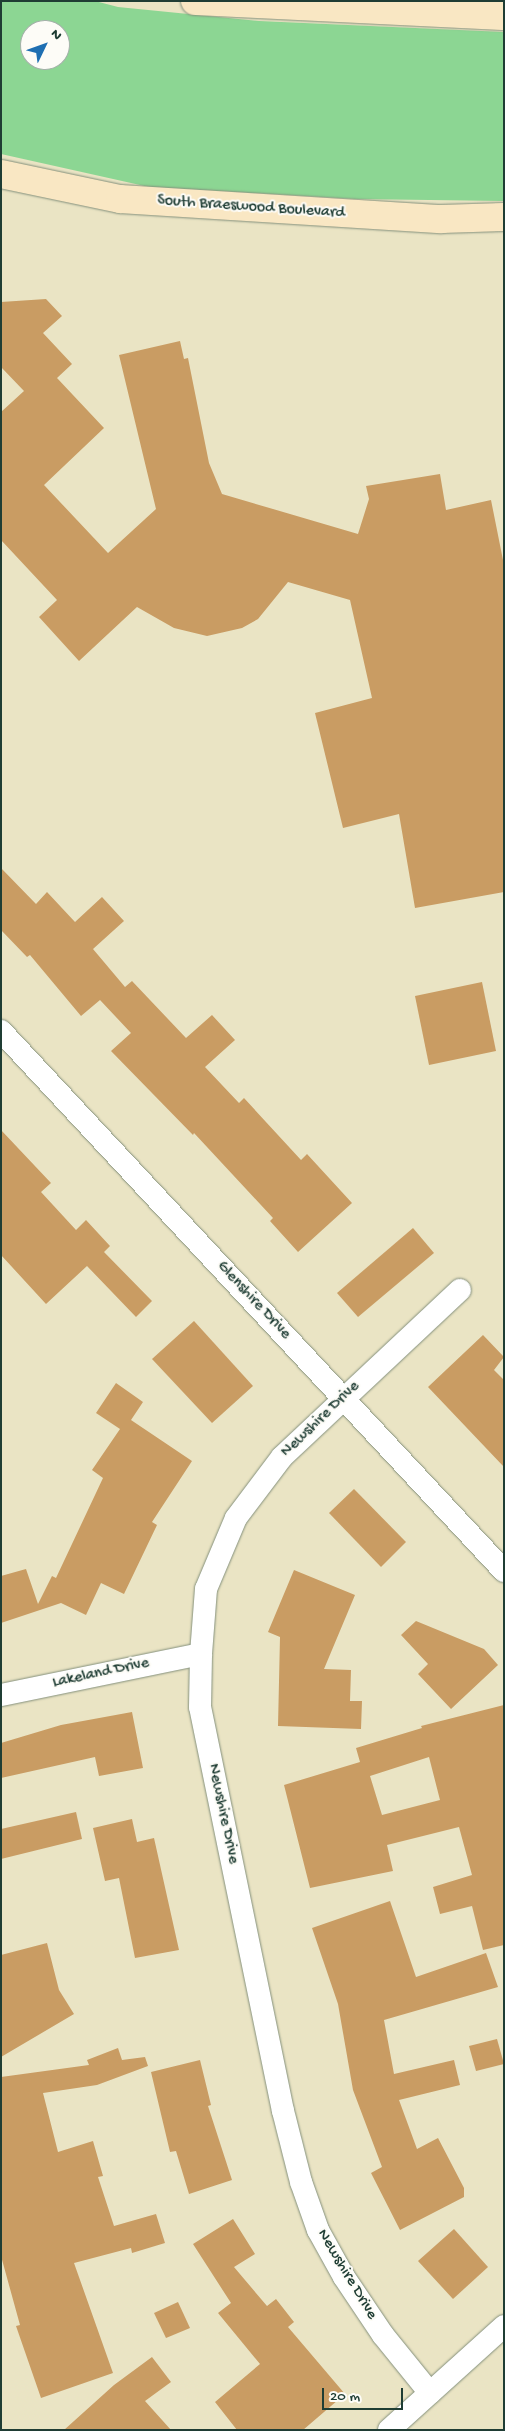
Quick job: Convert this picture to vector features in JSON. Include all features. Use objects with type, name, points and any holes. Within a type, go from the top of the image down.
[{"type":"main road","points":[[195,1],[504,16]]},
{"type":"main road","name":"South Braeswood Boulevard","points":[[1,174],[120,199],[442,219],[504,217]]},
{"type":"street","name":"Glenshire Drive","points":[[1,1031],[504,1571]]},
{"type":"street","name":"Newshire Drive","points":[[430,2393],[383,2335],[344,2277],[318,2230],[301,2182],[283,2111],[200,1707],[201,1654],[206,1589],[236,1518],[282,1457],[460,1290]]},
{"type":"street","name":"Lakeland Drive","points":[[1,1695],[201,1654]]},
{"type":"street","points":[[389,2430],[504,2326]]},
{"type":"green space","points":[[1,1],[95,1],[118,7],[259,21],[504,32],[504,201],[355,199],[149,187],[1,154]]},
{"type":"building","points":[[46,299],[62,316],[43,333],[72,364],[57,378],[104,428],[44,485],[108,553],[156,509],[119,355],[180,341],[184,359],[188,358],[209,463],[222,494],[358,534],[369,499],[366,486],[440,474],[446,510],[491,500],[504,565],[504,892],[415,908],[399,814],[343,828],[315,713],[372,698],[350,600],[288,582],[258,619],[242,628],[207,636],[174,628],[137,607],[79,661],[39,617],[57,600],[1,540],[1,412],[24,391],[1,367],[1,302]]},
{"type":"building","points":[[1,868],[36,904],[47,892],[75,922],[102,897],[124,921],[93,949],[125,987],[132,981],[186,1038],[212,1015],[235,1040],[205,1067],[239,1103],[244,1098],[301,1160],[307,1154],[352,1203],[298,1252],[270,1221],[273,1218],[194,1133],[193,1135],[111,1051],[131,1033],[100,1000],[81,1016],[30,955],[27,957],[1,930]]},
{"type":"building","points":[[482,982],[496,1051],[429,1065],[415,996]]},
{"type":"building","points":[[1,1130],[51,1183],[41,1192],[76,1230],[86,1220],[110,1246],[104,1252],[152,1301],[136,1317],[87,1266],[46,1304],[1,1255]]},
{"type":"building","points":[[413,1228],[434,1253],[358,1317],[337,1293]]},
{"type":"building","points":[[194,1321],[253,1386],[212,1423],[152,1359]]},
{"type":"building","points":[[483,1335],[504,1357],[494,1370],[504,1380],[504,1467],[428,1387]]},
{"type":"building","points":[[116,1383],[143,1402],[131,1420],[192,1461],[152,1522],[157,1525],[124,1594],[101,1583],[86,1615],[61,1603],[1,1623],[1,1576],[26,1569],[38,1604],[52,1576],[56,1578],[103,1478],[92,1470],[120,1429],[96,1413]]},
{"type":"building","points":[[354,1489],[406,1542],[381,1567],[329,1513]]},
{"type":"building","points":[[294,1570],[355,1595],[324,1669],[351,1670],[350,1701],[362,1701],[361,1729],[278,1726],[280,1637],[268,1632]]},
{"type":"building","points":[[416,1621],[484,1649],[498,1665],[451,1709],[418,1674],[428,1664],[401,1635]]},
{"type":"building","points":[[504,1705],[504,1945],[483,1950],[472,1906],[440,1914],[433,1887],[472,1875],[459,1827],[387,1845],[393,1871],[310,1888],[284,1785],[360,1762],[356,1748],[422,1728],[421,1726]],"holes":[[[429,1757],[440,1800],[382,1815],[370,1776]]]},
{"type":"building","points":[[132,1712],[143,1768],[99,1776],[95,1757],[1,1778],[1,1743],[61,1725]]},
{"type":"building","points":[[76,1812],[82,1839],[1,1859],[1,1829]]},
{"type":"building","points":[[132,1819],[137,1842],[154,1838],[179,1950],[135,1958],[119,1878],[105,1881],[93,1828]]},
{"type":"building","points":[[390,1901],[416,1977],[486,1953],[498,1987],[384,2020],[394,2074],[454,2060],[460,2085],[399,2100],[417,2149],[438,2138],[464,2188],[464,2197],[400,2230],[371,2173],[382,2167],[353,2090],[338,2004],[312,1928]]},
{"type":"building","points":[[47,1943],[59,1990],[74,2014],[1,2057],[1,1955]]},
{"type":"building","points":[[497,2039],[504,2064],[476,2071],[469,2046]]},
{"type":"building","points":[[118,2048],[122,2060],[145,2057],[148,2066],[97,2085],[43,2093],[58,2152],[93,2141],[103,2176],[98,2177],[114,2226],[156,2214],[165,2243],[132,2253],[131,2248],[74,2263],[113,2373],[41,2398],[16,2326],[20,2325],[1,2256],[1,2077],[89,2065],[87,2060]]},
{"type":"building","points":[[200,2060],[211,2105],[208,2106],[232,2180],[189,2194],[176,2151],[170,2152],[151,2072]]},
{"type":"building","points":[[233,2219],[255,2254],[234,2267],[267,2306],[276,2299],[294,2322],[288,2327],[345,2394],[303,2430],[237,2430],[215,2402],[260,2364],[218,2313],[231,2303],[193,2244]]},
{"type":"building","points":[[454,2229],[488,2267],[453,2299],[418,2261]]},
{"type":"building","points":[[178,2302],[190,2328],[166,2338],[154,2313]]},
{"type":"building","points":[[152,2357],[171,2382],[145,2401],[171,2430],[64,2430],[114,2385]]}]
